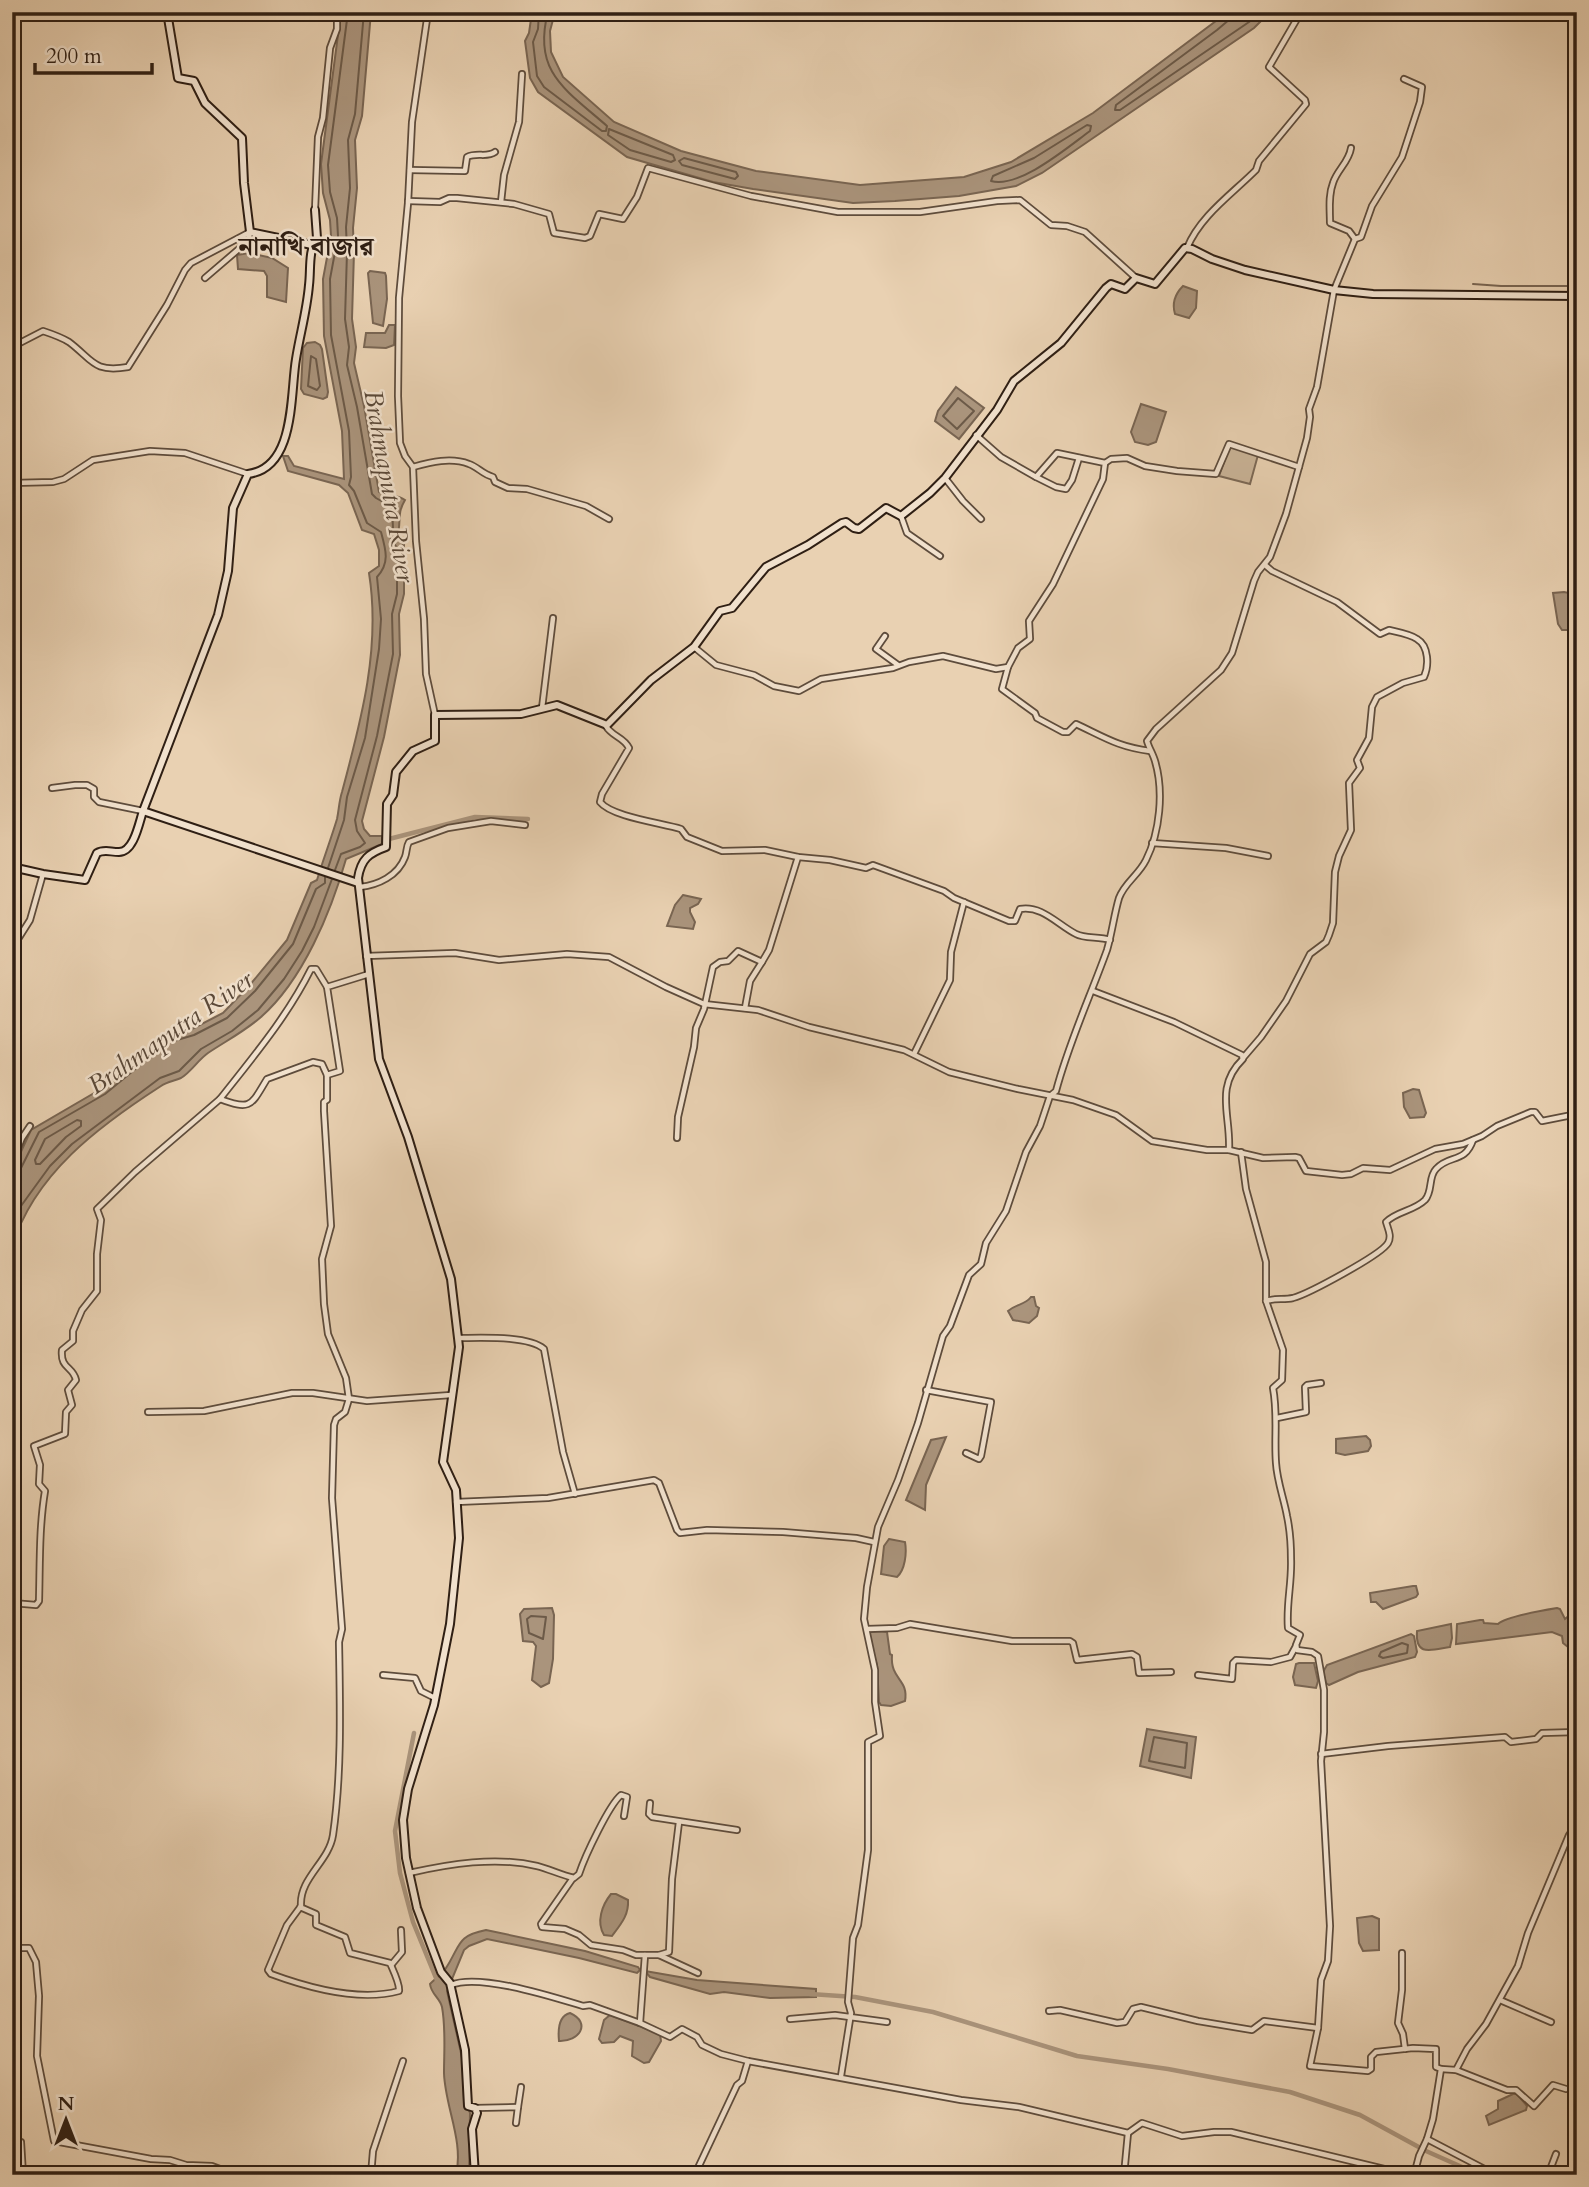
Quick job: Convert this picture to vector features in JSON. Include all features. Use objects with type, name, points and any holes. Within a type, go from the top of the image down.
[{"type":"street","points":[[167,12],[178,78],[194,81],[205,103],[242,138],[250,232],[247,242],[205,278]]},
{"type":"street","points":[[12,483],[53,482],[64,479],[93,460],[150,451],[185,453],[248,474],[257,472],[272,462],[287,433],[296,360],[308,298],[312,245],[317,238],[315,210],[318,137],[323,118],[331,48],[336,37],[337,12]]},
{"type":"street","points":[[428,12],[415,96],[399,298],[398,396],[400,443],[413,467],[426,674],[435,715],[435,741],[413,751],[396,772],[393,795],[387,804],[386,845],[366,857],[360,866],[359,885],[379,1059],[408,1137],[442,1245],[451,1279],[459,1347],[443,1462],[456,1490],[459,1544],[450,1625],[436,1699],[405,1801],[404,1840],[420,1917],[441,1972],[449,1985],[465,2050],[468,2106],[518,2107]]},
{"type":"street","points":[[408,201],[440,202],[457,198],[501,202],[548,213],[554,233],[585,238],[590,236],[599,214],[623,219],[648,168],[740,193],[838,212],[920,212],[1020,200],[1051,225],[1067,226],[1085,232],[1136,278],[1155,284],[1183,249],[1187,248],[1202,223],[1256,170],[1259,161],[1307,104],[1306,100],[1269,67],[1269,62],[1301,12]]},
{"type":"street","points":[[501,202],[504,175],[519,122],[522,74]]},
{"type":"street","points":[[841,2076],[850,2017],[848,1989],[853,1938],[858,1925],[868,1850],[869,1742],[880,1736],[875,1702],[875,1670],[864,1619],[864,1601],[874,1542],[910,1446],[943,1336],[950,1326],[969,1275],[981,1264],[986,1243],[1006,1211],[1026,1152],[1040,1126],[1050,1096],[1056,1091],[1082,1013],[1093,990],[1123,891],[1127,882],[1136,876],[1153,842],[1158,817],[1158,776],[1147,741],[1151,734],[1228,662],[1254,581],[1265,565],[1280,531],[1309,428],[1309,409],[1317,387],[1334,290],[1355,239],[1361,237],[1372,206],[1399,163],[1423,89],[1420,85],[1404,79]]},
{"type":"street","points":[[1351,148],[1349,158],[1333,182],[1329,201],[1330,223],[1349,231],[1355,239]]},
{"type":"street","points":[[410,170],[465,171],[467,157],[478,153],[488,156],[495,152]]},
{"type":"street","points":[[12,347],[43,331],[70,343],[96,366],[117,369],[128,367],[191,263],[250,232],[312,245]]},
{"type":"street","points":[[1187,248],[1245,270],[1334,290],[1373,295],[1577,296]]},
{"type":"street","points":[[901,516],[945,478],[997,410],[1014,381],[1061,343],[1106,288],[1111,284],[1125,289],[1136,278]]},
{"type":"street","points":[[976,435],[1001,457],[1056,487],[1066,489],[1079,458]]},
{"type":"street","points":[[1036,477],[1056,453],[1105,463],[1111,459],[1127,458],[1145,466],[1215,474],[1229,444],[1299,467]]},
{"type":"street","points":[[413,467],[435,461],[471,464],[504,486],[527,488],[586,506],[610,519]]},
{"type":"street","points":[[1105,463],[1102,479],[1053,584],[1029,621],[1030,639],[1018,648],[1008,667],[1002,689],[1035,713],[1037,718],[1063,732],[1068,732],[1074,724],[1116,743],[1150,751]]},
{"type":"street","points":[[12,867],[85,880],[97,853],[104,850],[126,850],[218,615],[228,571],[233,508],[248,474]]},
{"type":"street","points":[[945,478],[981,519]]},
{"type":"street","points":[[606,726],[651,680],[694,647],[720,611],[732,608],[757,577],[775,562],[844,522],[859,528],[886,508],[901,516],[907,533],[940,556]]},
{"type":"street","points":[[1229,1150],[1226,1088],[1234,1068],[1261,1037],[1286,1001],[1310,954],[1325,942],[1333,923],[1337,864],[1351,831],[1349,783],[1360,768],[1357,760],[1369,738],[1372,707],[1377,697],[1411,680],[1424,677],[1428,667],[1425,649],[1417,638],[1389,630],[1380,634],[1337,602],[1265,565]]},
{"type":"street","points":[[542,709],[554,618]]},
{"type":"street","points":[[885,636],[876,649],[899,666]]},
{"type":"street","points":[[694,647],[716,665],[799,691],[821,679],[943,656],[996,669],[1008,667]]},
{"type":"street","points":[[435,715],[533,713],[557,705],[606,726],[629,748],[602,794],[600,802],[603,806],[681,829],[687,837],[723,851],[750,849],[866,868],[873,865],[944,891],[1012,922],[1016,920],[1020,909],[1035,909],[1078,935],[1110,940]]},
{"type":"street","points":[[52,788],[87,785],[94,789],[94,797],[100,802],[143,811],[359,885],[374,886],[393,873],[406,856],[410,842],[448,828],[491,821],[525,825]]},
{"type":"street","points":[[1153,842],[1226,848],[1268,856]]},
{"type":"street","points":[[745,1008],[750,981],[769,950],[798,858]]},
{"type":"street","points":[[12,980],[18,939],[30,920],[43,874]]},
{"type":"street","points":[[914,1054],[950,980],[954,934],[964,902]]},
{"type":"street","points":[[677,1138],[678,1117],[696,1028],[713,967],[728,961],[738,951],[762,962]]},
{"type":"street","points":[[366,956],[455,953],[499,960],[567,954],[609,957],[704,1004],[745,1008],[904,1050],[949,1072],[1073,1100],[1116,1115],[1152,1142],[1207,1150],[1229,1150],[1263,1158],[1295,1157],[1299,1158],[1306,1171],[1342,1175],[1370,1167],[1390,1170],[1435,1149],[1463,1144],[1531,1112],[1535,1112],[1542,1121],[1577,1114]]},
{"type":"street","points":[[12,1639],[13,1603],[36,1605],[39,1601],[39,1543],[45,1491],[39,1484],[40,1465],[34,1446],[65,1434],[66,1412],[72,1405],[68,1390],[76,1380],[74,1374],[63,1365],[61,1354],[62,1350],[74,1342],[74,1331],[82,1310],[97,1291],[97,1254],[102,1220],[97,1209],[219,1099],[274,1030],[311,969],[316,969],[327,987],[341,1068],[340,1071],[327,1074]]},
{"type":"street","points":[[327,987],[369,974]]},
{"type":"street","points":[[1093,990],[1195,1032],[1234,1050],[1243,1059]]},
{"type":"street","points":[[219,1099],[235,1105],[247,1105],[259,1096],[267,1079],[313,1062],[322,1064],[327,1074],[327,1100],[324,1102],[324,1111],[331,1226],[322,1259],[323,1294],[328,1334],[346,1378],[349,1399],[345,1412],[336,1419],[334,1425],[332,1498],[342,1625],[339,1642],[338,1786],[332,1840],[322,1860],[303,1886],[299,1898],[300,1907],[287,1925],[268,1968],[271,1973],[297,1984],[327,1991],[382,1996],[400,1989],[391,1964]]},
{"type":"street","points":[[12,1164],[30,1126]]},
{"type":"street","points":[[1266,1301],[1293,1298],[1305,1293],[1360,1265],[1387,1246],[1390,1235],[1386,1222],[1392,1216],[1418,1205],[1425,1199],[1438,1166],[1463,1157],[1474,1139]]},
{"type":"street","points":[[1198,1675],[1232,1679],[1233,1663],[1236,1660],[1271,1662],[1290,1657],[1300,1635],[1289,1630],[1287,1625],[1286,1604],[1292,1576],[1291,1549],[1276,1464],[1278,1418],[1273,1388],[1282,1380],[1283,1350],[1266,1301],[1266,1262],[1246,1189],[1241,1152]]},
{"type":"street","points":[[458,1338],[507,1339],[539,1345],[544,1349],[563,1452],[575,1494]]},
{"type":"street","points":[[1278,1418],[1306,1412],[1305,1387],[1321,1383]]},
{"type":"street","points":[[926,1390],[991,1402],[981,1456],[979,1459],[966,1453]]},
{"type":"street","points":[[148,1412],[204,1410],[292,1393],[389,1401],[403,1397],[451,1395]]},
{"type":"street","points":[[456,1502],[548,1498],[656,1480],[680,1533],[715,1530],[783,1532],[874,1542]]},
{"type":"street","points":[[867,1629],[897,1628],[910,1623],[1012,1641],[1070,1641],[1073,1643],[1077,1660],[1132,1654],[1137,1657],[1139,1673],[1171,1672]]},
{"type":"street","points":[[1296,1645],[1299,1651],[1314,1652],[1318,1656],[1322,1665],[1324,1690],[1321,1754],[1330,1926],[1328,1961],[1321,1980],[1318,2028],[1310,2066],[1368,2071],[1371,2069],[1371,2057],[1376,2052],[1436,2049],[1436,2067],[1456,2070],[1507,2090],[1516,2090],[1534,2106],[1553,2085],[1566,2089]]},
{"type":"street","points":[[383,1675],[415,1678],[421,1691],[436,1699]]},
{"type":"street","points":[[1321,1754],[1505,1737],[1511,1742],[1536,1739],[1542,1733],[1577,1732]]},
{"type":"street","points":[[624,1816],[626,1797],[621,1795],[603,1823],[579,1874],[573,1878],[541,1926],[572,1932],[592,1945],[645,1955],[669,1952],[672,1879],[679,1822]]},
{"type":"street","points":[[650,1803],[649,1814],[652,1817],[737,1830]]},
{"type":"street","points":[[1456,2070],[1518,1966],[1528,1933],[1576,1826]]},
{"type":"street","points":[[409,1873],[445,1865],[507,1863],[536,1866],[573,1878]]},
{"type":"street","points":[[300,1907],[316,1914],[316,1925],[345,1937],[350,1954],[391,1964]]},
{"type":"street","points":[[391,1964],[400,1957],[401,1930]]},
{"type":"street","points":[[12,1948],[29,1948],[36,1962],[40,2008],[37,2056],[54,2141],[186,2165],[212,2166],[236,2175]]},
{"type":"street","points":[[1402,1953],[1402,1990],[1398,2023],[1405,2049]]},
{"type":"street","points":[[639,2023],[645,1955]]},
{"type":"street","points":[[659,1955],[698,1973]]},
{"type":"street","points":[[449,1985],[463,1981],[512,1987],[583,2006],[590,2005],[670,2037],[682,2029],[697,2037],[702,2045],[721,2054],[748,2061],[961,2100],[1019,2107],[1128,2133],[1142,2123],[1182,2136],[1231,2132],[1411,2175],[1433,2119],[1441,2069]]},
{"type":"street","points":[[1500,2000],[1551,2022]]},
{"type":"street","points":[[1049,2011],[1060,2010],[1117,2023],[1125,2022],[1133,2009],[1141,2007],[1198,2021],[1252,2030],[1264,2021],[1318,2028]]},
{"type":"street","points":[[790,2019],[835,2015],[887,2022]]},
{"type":"street","points":[[371,2175],[375,2142],[403,2061]]},
{"type":"street","points":[[681,2175],[686,2169],[697,2170],[731,2098],[742,2081],[748,2061]]},
{"type":"street","points":[[516,2123],[521,2087]]},
{"type":"street","points":[[475,2108],[477,2113],[472,2129],[475,2175]]},
{"type":"street","points":[[1124,2175],[1128,2133]]},
{"type":"street","points":[[12,2140],[21,2142],[23,2175]]},
{"type":"street","points":[[1426,2140],[1496,2175]]},
{"type":"street","points":[[1548,2175],[1556,2154]]},
{"type":"shaded area","points":[[1230,446],[1258,455],[1250,484],[1219,476]]},
{"type":"water","points":[[341,12],[371,12],[362,116],[355,140],[357,188],[353,228],[352,319],[356,347],[354,363],[379,492],[405,500],[397,537],[404,545],[404,594],[399,614],[400,655],[384,737],[362,821],[370,836],[382,836],[382,844],[346,859],[314,944],[276,1002],[255,1022],[204,1056],[181,1078],[163,1085],[138,1101],[92,1135],[52,1175],[36,1197],[22,1221],[12,1247],[12,1171],[31,1130],[101,1089],[164,1036],[192,1029],[223,1013],[287,940],[311,883],[317,880],[337,819],[367,684],[373,629],[369,573],[379,566],[379,550],[374,534],[362,530],[348,493],[339,485],[288,471],[283,456],[288,456],[294,466],[344,479],[342,431],[324,336],[323,279],[331,236],[321,164]]},
{"type":"water","points":[[532,12],[555,12],[550,31],[551,52],[563,77],[614,122],[681,151],[756,171],[860,185],[964,177],[1011,162],[1093,113],[1228,12],[1270,12],[1254,28],[1042,173],[1016,186],[959,196],[853,203],[713,182],[627,157],[538,92],[530,78],[525,41]]},
{"type":"water","points":[[249,253],[272,258],[288,268],[286,302],[267,297],[267,276],[264,271],[238,269],[237,255]]},
{"type":"water","points":[[368,273],[385,273],[386,276],[387,299],[383,326],[373,323]]},
{"type":"water","points":[[1183,286],[1197,291],[1196,308],[1189,318],[1175,314],[1174,310],[1175,299]]},
{"type":"water","points":[[389,325],[395,325],[394,345],[386,348],[364,347],[366,333],[385,333]]},
{"type":"water","points":[[315,342],[322,349],[328,392],[323,399],[304,394],[301,389],[303,348],[307,343]]},
{"type":"water","points":[[956,387],[984,408],[959,439],[935,421],[938,411]]},
{"type":"water","points":[[1141,404],[1166,412],[1156,442],[1148,445],[1135,442],[1131,432]]},
{"type":"water","points":[[1553,593],[1569,593],[1575,627],[1571,630],[1562,630],[1558,624]]},
{"type":"water","points":[[683,895],[701,899],[690,908],[695,922],[693,929],[667,926],[675,905]]},
{"type":"water","points":[[1419,1090],[1426,1113],[1424,1117],[1410,1118],[1404,1107],[1403,1093]]},
{"type":"water","points":[[1034,1297],[1039,1308],[1037,1316],[1029,1323],[1013,1320],[1008,1311]]},
{"type":"water","points":[[1366,1436],[1371,1446],[1368,1451],[1345,1455],[1336,1453],[1336,1439]]},
{"type":"water","points":[[946,1437],[926,1485],[925,1510],[906,1500],[931,1440]]},
{"type":"water","points":[[889,1539],[905,1542],[905,1561],[897,1577],[881,1574],[884,1546]]},
{"type":"water","points":[[1416,1586],[1416,1597],[1383,1609],[1376,1602],[1371,1602],[1370,1593]]},
{"type":"water","points":[[552,1608],[553,1659],[549,1683],[541,1687],[532,1680],[536,1646],[533,1642],[523,1641],[520,1614],[524,1609]]},
{"type":"water","points":[[1557,1608],[1565,1619],[1572,1613],[1577,1613],[1576,1647],[1568,1647],[1563,1643],[1562,1636],[1552,1632],[1456,1644],[1457,1624],[1483,1620],[1484,1623],[1498,1624],[1517,1616]]},
{"type":"water","points":[[1451,1624],[1450,1647],[1426,1650],[1419,1645],[1417,1631]]},
{"type":"water","points":[[870,1632],[887,1632],[894,1670],[906,1694],[905,1701],[891,1706],[881,1705],[879,1702],[877,1665],[868,1636]]},
{"type":"water","points":[[1411,1634],[1414,1636],[1417,1652],[1415,1657],[1358,1672],[1329,1685],[1326,1683],[1323,1672],[1327,1665]]},
{"type":"water","points":[[1314,1663],[1318,1681],[1316,1688],[1295,1685],[1293,1677],[1296,1664]]},
{"type":"water","points":[[1147,1729],[1196,1737],[1191,1778],[1140,1766]]},
{"type":"water","points":[[611,1894],[628,1900],[626,1915],[612,1936],[604,1935],[600,1925],[603,1908]]},
{"type":"water","points":[[1372,1916],[1379,1919],[1379,1950],[1363,1951],[1359,1943],[1357,1918]]},
{"type":"water","points":[[486,1930],[585,1951],[638,1967],[640,1970],[637,1973],[487,1939],[464,1950],[447,1991],[463,2062],[464,2098],[470,2113],[469,2175],[456,2175],[458,2150],[445,2086],[443,2015],[441,2004],[430,1984],[444,1970],[464,1939]]},
{"type":"water","points":[[645,1971],[697,1980],[816,1989],[816,1997],[770,1998],[724,1992],[710,1994],[650,1977]]},
{"type":"water","points":[[570,2013],[580,2022],[580,2031],[572,2038],[559,2041],[561,2021]]},
{"type":"water","points":[[610,2015],[660,2034],[661,2041],[649,2062],[644,2063],[632,2056],[633,2041],[620,2036],[614,2042],[602,2043],[599,2039],[604,2020]]},
{"type":"water","points":[[1517,2094],[1527,2106],[1526,2110],[1489,2125],[1486,2116],[1498,2109],[1498,2101]]},
{"type":"waterway","points":[[1473,284],[1577,286]]},
{"type":"waterway","points":[[385,840],[475,817],[528,819]]},
{"type":"waterway","points":[[414,1733],[395,1831],[400,1873],[413,1922],[438,1983]]},
{"type":"waterway","points":[[810,1994],[855,1997],[933,2012],[1077,2056],[1168,2069],[1290,2092],[1360,2115],[1426,2151],[1480,2175]]},
{"type":"district","name":"নানাখি বাজার","points":[[306,246]]},
{"type":"water label","name":"Brahmaputra River","points":[[390,486]]},
{"type":"water label","name":"Brahmaputra River","points":[[170,1032]]}]
